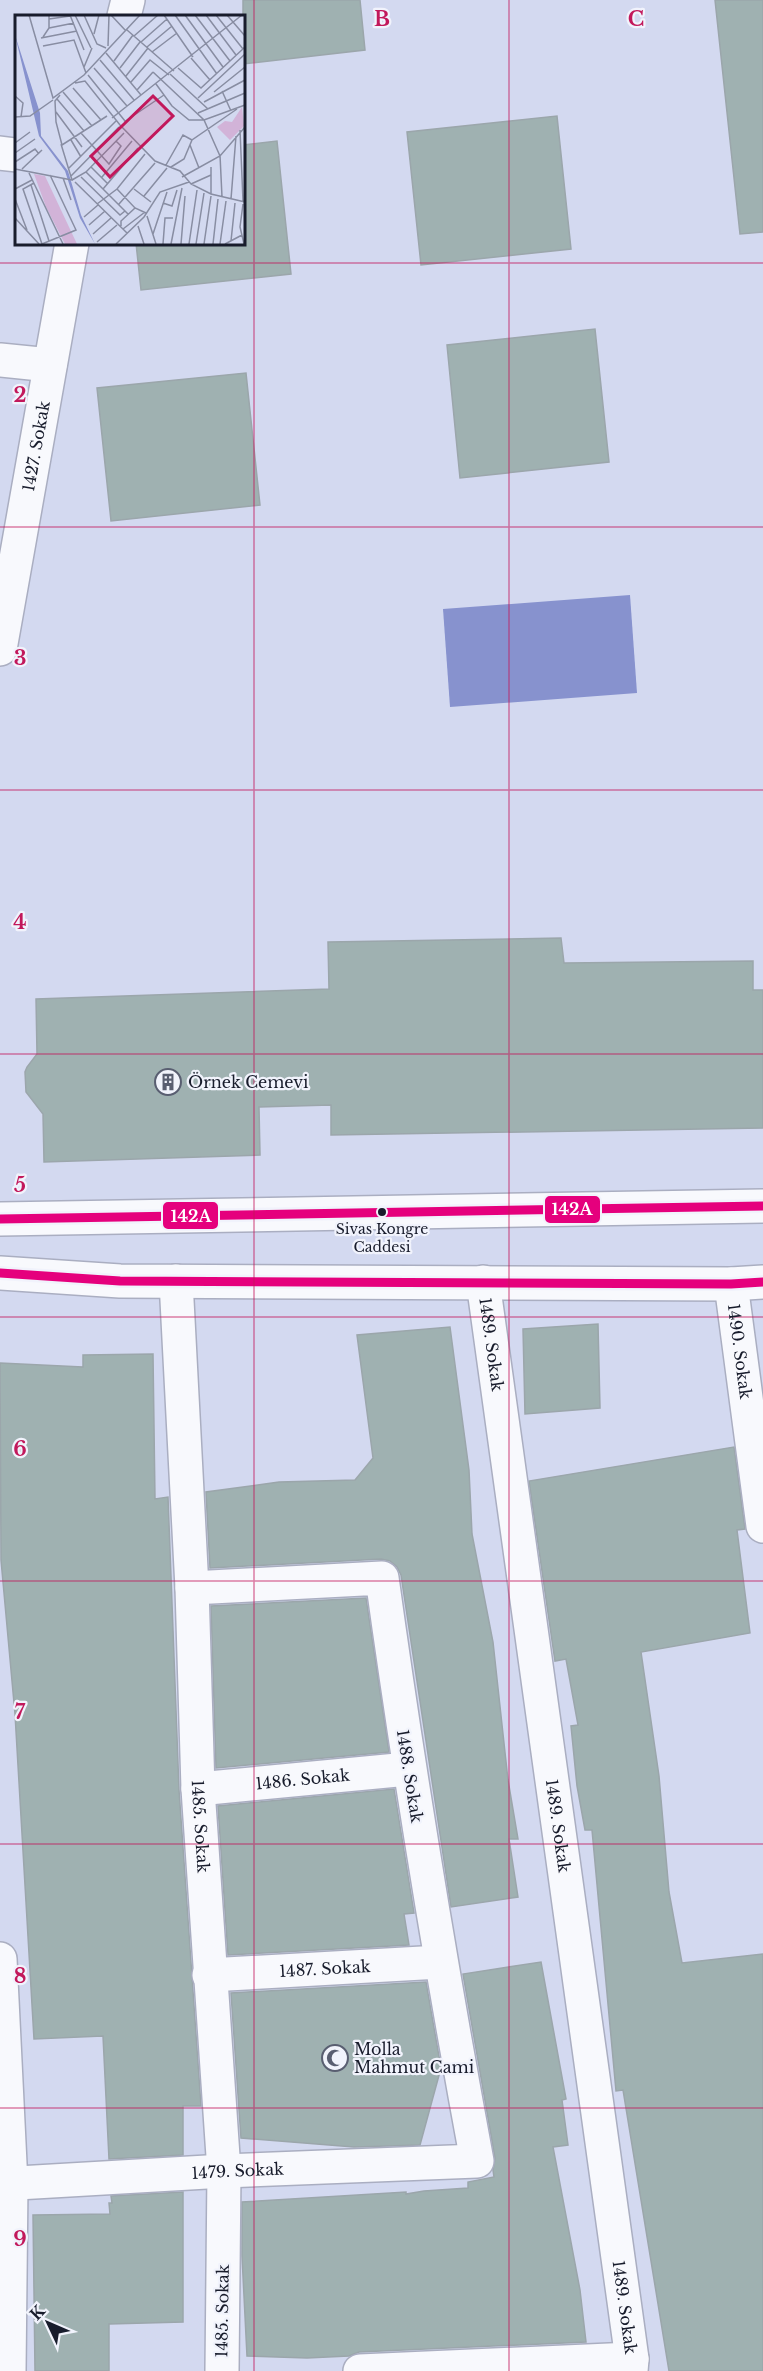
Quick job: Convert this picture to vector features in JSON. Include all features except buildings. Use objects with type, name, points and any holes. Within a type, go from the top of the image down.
[{"type":"street","points":[[124,15],[128,0]]},
{"type":"street","points":[[0,153],[15,155]]},
{"type":"street","name":"1427. Sokak","points":[[0,649],[6,581],[72,244]]},
{"type":"street","points":[[0,360],[50,365]]},
{"type":"street","points":[[0,1219],[763,1206]]},
{"type":"street","points":[[0,1273],[120,1281],[747,1283]]},
{"type":"street","name":"1485. Sokak","points":[[176,1281],[192,1588],[198,1789],[224,2171],[222,2371]]},
{"type":"street","name":"1489. Sokak","points":[[483,1282],[632,2365]]},
{"type":"street","name":"1490. Sokak","points":[[747,1283],[763,1526]]},
{"type":"street","name":"1488. Sokak","points":[[192,1588],[382,1578],[408,1769],[440,1962],[477,2161]]},
{"type":"street","name":"1486. Sokak","points":[[198,1789],[408,1769]]},
{"type":"street","points":[[0,1959],[9,2371]]},
{"type":"street","name":"1487. Sokak","points":[[209,1975],[440,1962]]},
{"type":"street","name":"1479. Sokak","points":[[5,2184],[224,2171],[477,2161]]},
{"type":"street","points":[[360,2371],[632,2365]]},
{"type":"water","points":[[630,595],[637,693],[450,707],[443,609]]},
{"type":"transit line","name":"142A","points":[[0,1219],[763,1206]]},
{"type":"transit line","name":"142A","points":[[0,1273],[120,1281],[731,1284],[763,1282]]},
{"type":"place","name":"Örnek Cemevi","points":[[168,1082]]},
{"type":"place","name":"Sivas Kongre Caddesi","points":[[382,1212]]},
{"type":"place","name":"Molla Mahmut Cami","points":[[335,2058]]}]
